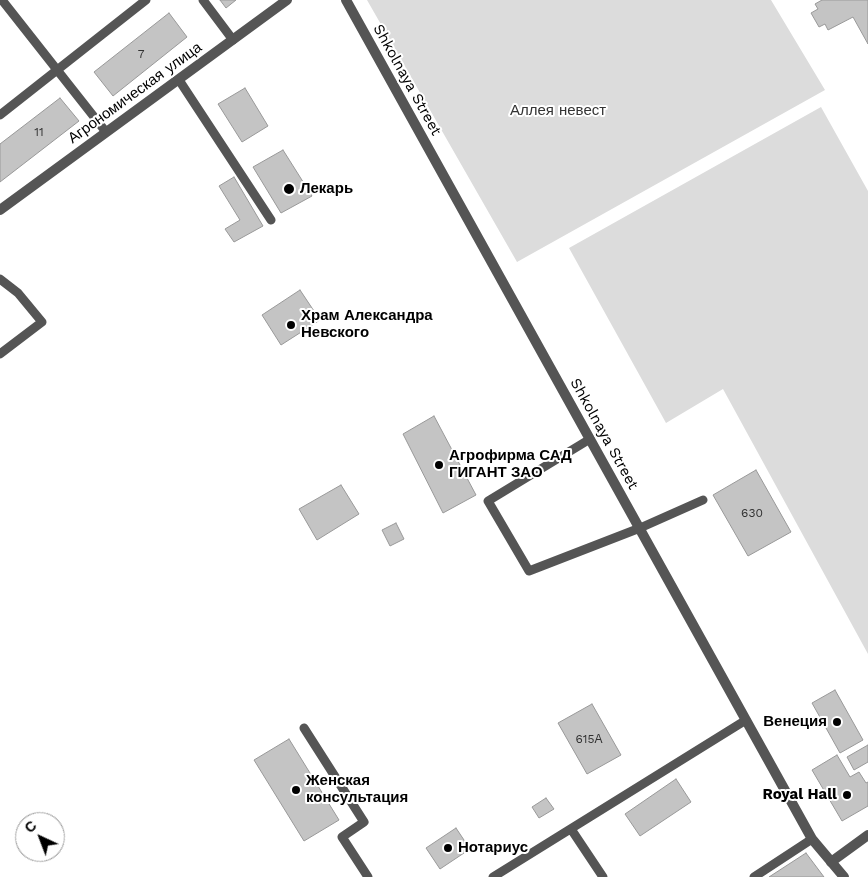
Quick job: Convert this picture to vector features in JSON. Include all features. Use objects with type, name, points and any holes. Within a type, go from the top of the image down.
[{"type":"street","name":"Агрономическая улица","points":[[0,210],[288,0]]},
{"type":"street","name":"Shkolnaya Street","points":[[346,0],[812,839],[844,877]]},
{"type":"street","points":[[831,862],[868,835]]},
{"type":"lane","points":[[0,115],[146,0]]},
{"type":"lane","points":[[203,0],[233,40]]},
{"type":"lane","points":[[3,5],[106,132]]},
{"type":"lane","points":[[179,80],[271,220]]},
{"type":"lane","points":[[0,279],[18,293],[42,322],[0,354]]},
{"type":"lane","points":[[590,439],[488,501],[529,571],[640,528],[703,500]]},
{"type":"lane","points":[[493,877],[746,720]]},
{"type":"lane","points":[[304,728],[364,822],[342,837],[368,877]]},
{"type":"lane","points":[[571,829],[603,877]]},
{"type":"lane","points":[[754,877],[812,839]]},
{"type":"green space","name":"Аллея невест","points":[[367,0],[771,0],[825,90],[517,262]]},
{"type":"green space","points":[[821,107],[868,191],[868,654],[723,389],[666,423],[569,248]]},
{"type":"building","points":[[220,0],[236,0],[226,8]]},
{"type":"building","points":[[822,0],[868,0],[868,44],[853,17],[828,30],[825,24],[819,27],[811,13],[818,9],[815,4]]},
{"type":"building","points":[[169,13],[187,37],[113,96],[94,72]]},
{"type":"building","points":[[245,88],[268,126],[242,142],[218,104]]},
{"type":"building","points":[[60,98],[79,121],[0,182],[0,144]]},
{"type":"building","points":[[283,150],[312,196],[281,213],[253,167]]},
{"type":"building","points":[[234,177],[263,226],[234,242],[225,229],[240,220],[219,186]]},
{"type":"building","points":[[300,290],[320,320],[281,345],[262,315]]},
{"type":"building","name":"Агрофирма САД ГИГАНТ ЗАО","points":[[434,416],[476,495],[443,513],[403,434]]},
{"type":"building","points":[[756,470],[791,532],[748,556],[713,495]]},
{"type":"building","points":[[341,485],[359,514],[317,540],[299,509]]},
{"type":"building","points":[[396,523],[404,539],[390,546],[382,530]]},
{"type":"building","name":"Венеция","points":[[835,690],[863,740],[840,753],[812,703]]},
{"type":"building","points":[[592,704],[621,755],[587,774],[558,723]]},
{"type":"building","name":"Женская консультация","points":[[289,739],[339,820],[304,841],[254,760]]},
{"type":"building","points":[[868,745],[868,762],[854,770],[847,757]]},
{"type":"building","name":"Royal Hall","points":[[837,755],[850,777],[859,772],[866,783],[868,782],[868,806],[842,821],[812,770]]},
{"type":"building","points":[[676,779],[691,802],[640,836],[625,814]]},
{"type":"building","points":[[546,798],[554,809],[539,818],[532,807]]},
{"type":"building","name":"Нотариус","points":[[456,828],[470,849],[440,869],[426,848]]},
{"type":"building","points":[[806,853],[824,877],[769,877]]},
{"type":"place","name":"Лекарь","points":[[289,189]]},
{"type":"place","name":"Храм Александра Невского","points":[[291,325]]},
{"type":"place","name":"Агрофирма САД ГИГАНТ ЗАО","points":[[439,465]]},
{"type":"place","name":"Венеция","points":[[837,722]]},
{"type":"place","name":"Женская консультация","points":[[296,790]]},
{"type":"place","name":"Royal Hall","points":[[847,795]]},
{"type":"place","name":"Нотариус","points":[[448,848]]}]
